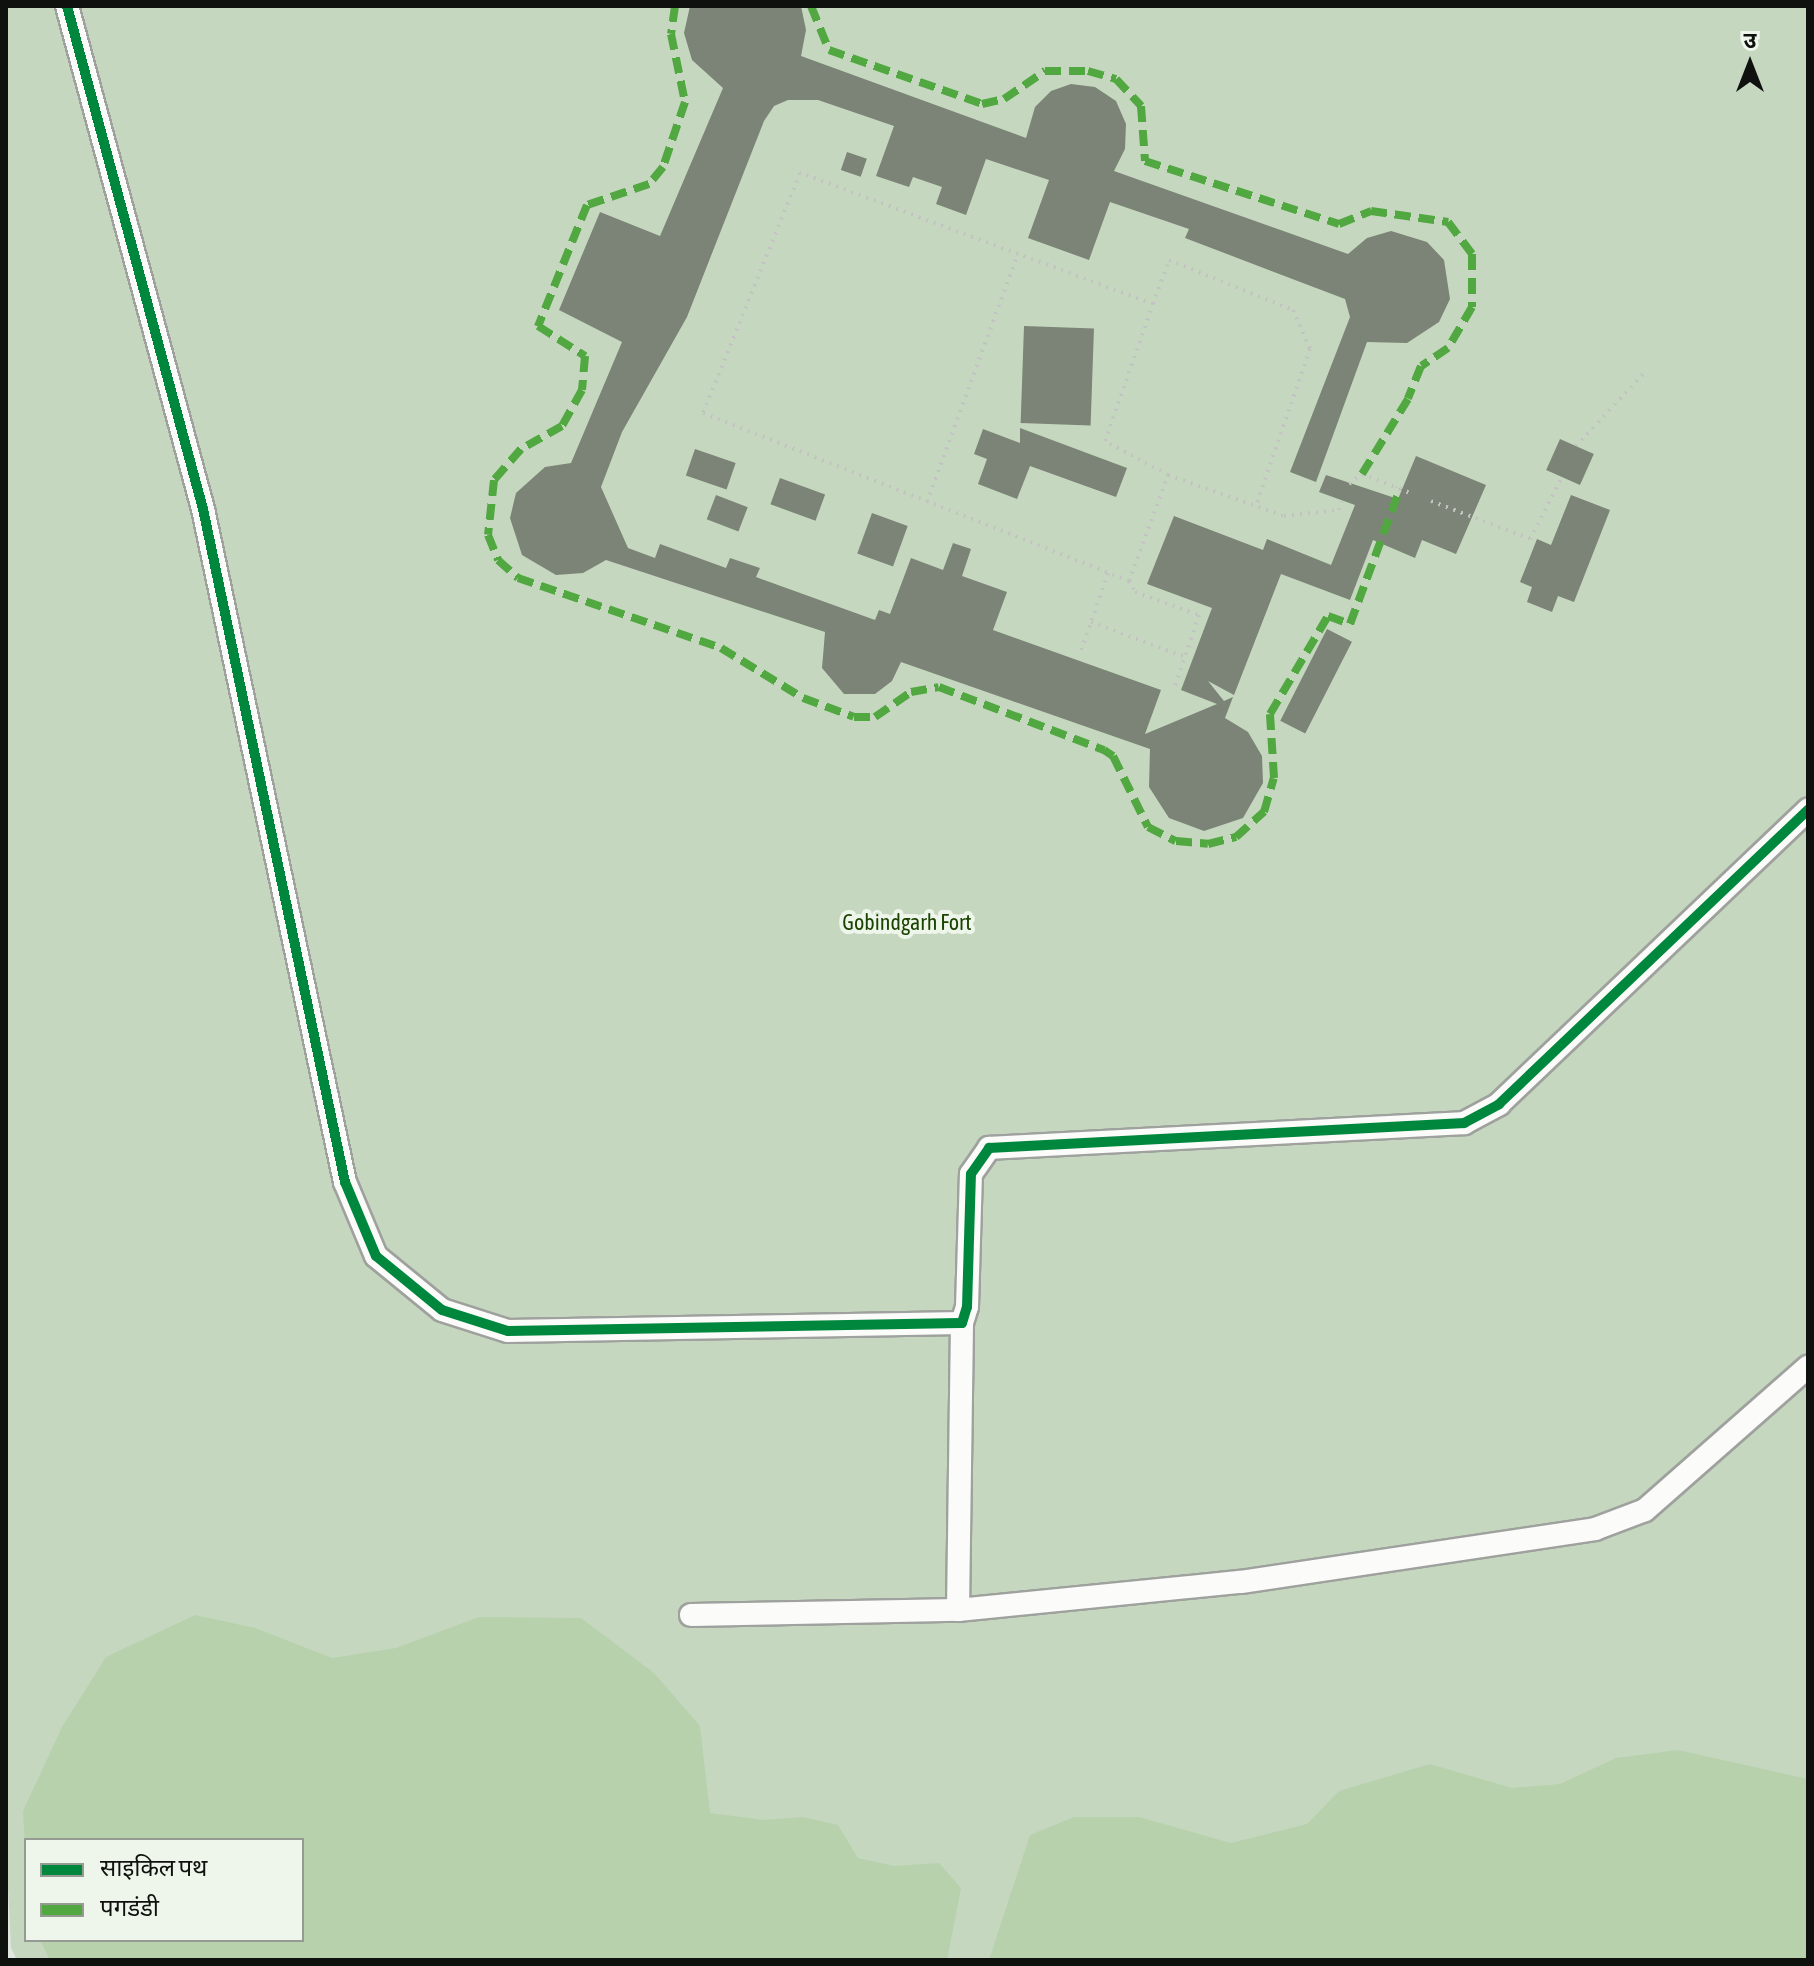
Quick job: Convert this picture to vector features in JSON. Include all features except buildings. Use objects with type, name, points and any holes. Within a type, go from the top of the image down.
[{"type":"street","points":[[67,6],[203,509],[345,1182],[376,1256],[442,1310],[508,1331],[962,1323]]},
{"type":"street","points":[[958,1610],[962,1323],[967,1307],[971,1174],[989,1148],[1464,1123],[1499,1104],[1808,810]]},
{"type":"street","points":[[691,1615],[958,1610],[1241,1582],[1617,1524],[1645,1510],[1807,1370]]},
{"type":"path","points":[[1153,304],[800,173],[703,413],[1129,581],[1135,592],[1199,615],[1174,689]]},
{"type":"path","points":[[927,502],[1018,254]]},
{"type":"path","points":[[1256,506],[1310,349],[1293,310],[1169,260],[1105,441],[1168,475],[1284,516],[1339,510],[1342,501]]},
{"type":"path","points":[[1576,446],[1602,413],[1645,372]]},
{"type":"path","points":[[1349,484],[1362,474],[1413,494]]},
{"type":"path","points":[[1129,581],[1168,475]]},
{"type":"path","points":[[1431,501],[1530,539],[1562,477]]},
{"type":"path","points":[[1081,650],[1108,573]]},
{"type":"path","points":[[1091,622],[1185,657]]},
{"type":"green space","name":"Gobindgarh Fort","points":[[6,6],[1808,6],[1808,1960],[17,1960],[11,1948],[6,1848]]},
{"type":"green space","points":[[195,1615],[255,1628],[332,1658],[396,1648],[479,1617],[581,1618],[654,1673],[700,1726],[710,1813],[764,1820],[803,1817],[838,1825],[858,1858],[894,1866],[939,1863],[961,1888],[947,1960],[50,1960],[41,1942],[304,1942],[304,1838],[25,1838],[23,1811],[62,1727],[106,1657]]},
{"type":"green space","points":[[1678,1750],[1808,1779],[1808,1960],[989,1960],[1030,1835],[1074,1817],[1139,1817],[1231,1843],[1307,1824],[1339,1791],[1430,1764],[1512,1788],[1560,1784],[1616,1758]]},
{"type":"marked path","points":[[675,6],[671,34],[685,102],[663,167],[649,184],[587,205],[538,326],[585,356],[582,390],[562,426],[521,449],[494,480],[488,535],[498,560],[518,578],[721,648],[803,698],[854,717],[875,717],[911,692],[939,687],[1104,750],[1113,756],[1148,827],[1176,841],[1208,844],[1236,837],[1264,812],[1274,778],[1270,714],[1328,616],[1350,624],[1400,489]]},
{"type":"marked path","points":[[811,6],[829,50],[982,104],[1004,99],[1045,71],[1088,71],[1116,79],[1141,106],[1145,161],[1339,224],[1371,211],[1448,222],[1472,254],[1472,307],[1448,348],[1421,366],[1408,399],[1362,474]]},
{"type":"cycle path","points":[[67,6],[203,509],[345,1182],[376,1256],[442,1310],[508,1331],[962,1323],[967,1307],[971,1174],[989,1148],[1464,1123],[1499,1104],[1808,810]]}]
